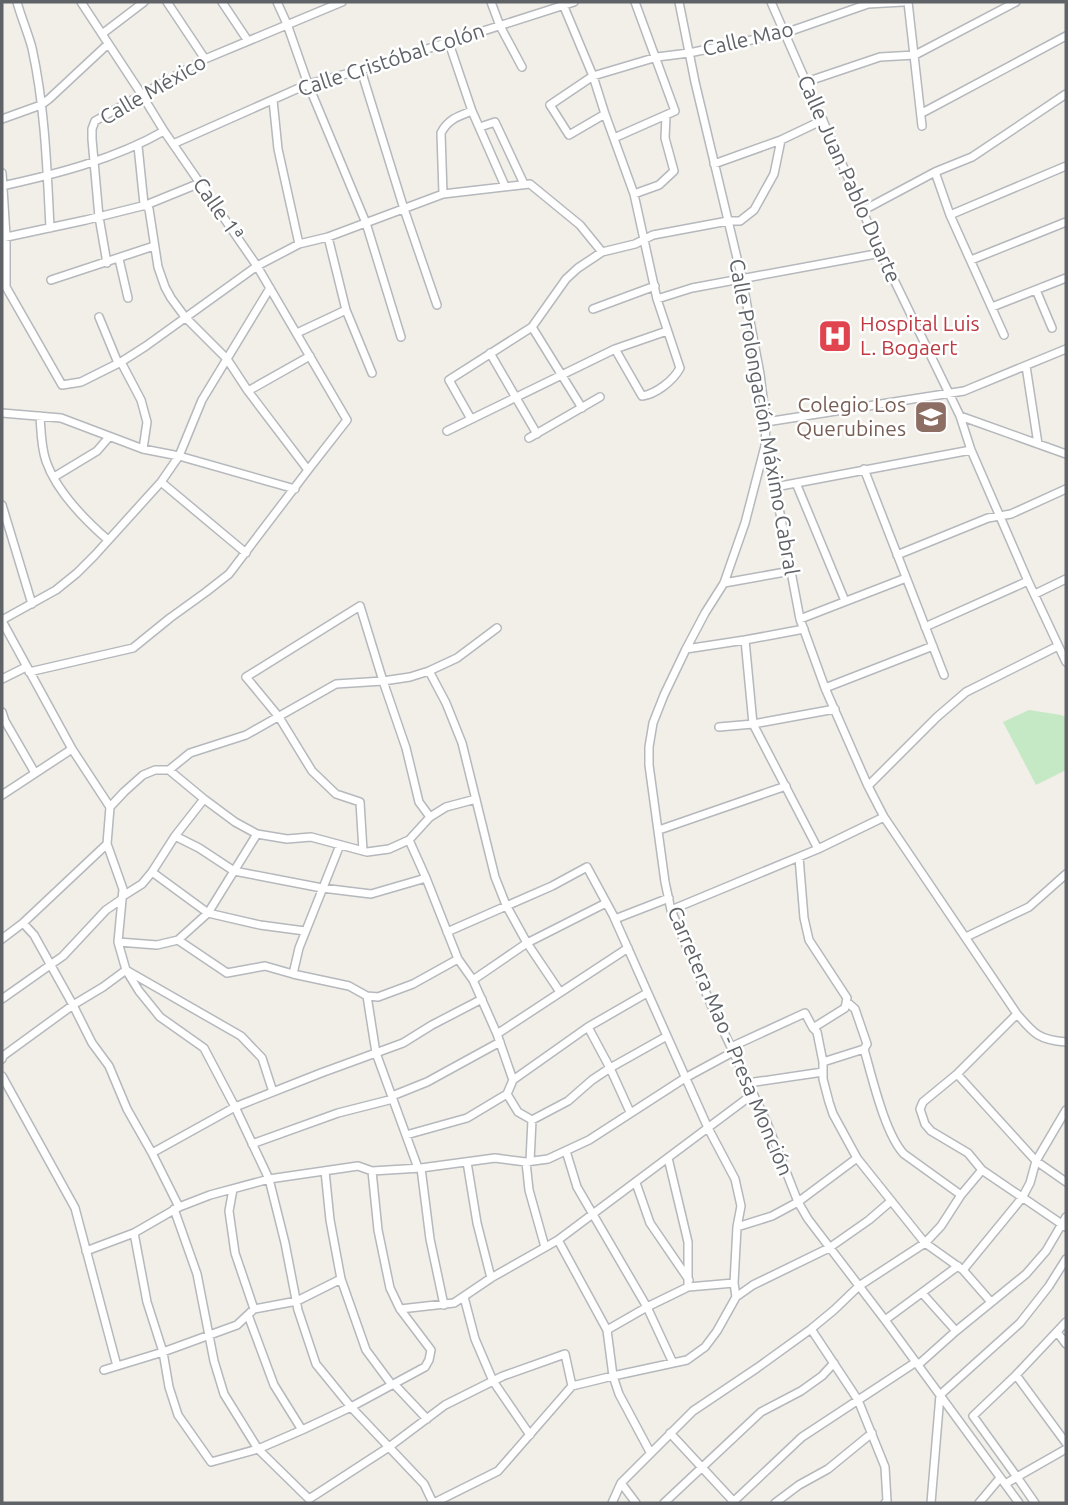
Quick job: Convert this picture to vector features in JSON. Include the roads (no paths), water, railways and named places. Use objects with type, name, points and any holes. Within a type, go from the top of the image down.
[{"type":"street","points":[[17,2],[32,46],[48,175],[50,228]]},
{"type":"street","name":"Calle 1ª","points":[[81,2],[164,131],[257,266],[347,420],[308,470]]},
{"type":"street","points":[[102,34],[144,2]]},
{"type":"street","points":[[167,2],[205,59]]},
{"type":"street","points":[[222,2],[248,41]]},
{"type":"street","points":[[277,2],[366,223],[401,337]]},
{"type":"street","name":"Calle México","points":[[107,263],[99,217],[94,161],[92,130],[95,121],[205,59],[342,2]]},
{"type":"street","points":[[491,2],[500,26],[522,67]]},
{"type":"street","name":"Calle Cristóbal Colón","points":[[173,144],[308,84],[449,43],[563,3],[575,2]]},
{"type":"street","points":[[614,138],[675,111],[635,2]]},
{"type":"street","name":"Calle Prolongación Máximo Cabral","points":[[679,2],[742,279],[760,374],[766,422],[765,446],[800,619],[825,688],[884,817],[1017,1014],[1032,1032],[1053,1041],[1066,1042]]},
{"type":"street","name":"Calle Juan Pablo Duarte","points":[[771,2],[881,253],[960,416],[971,450],[1066,662]]},
{"type":"street","name":"Calle Mao","points":[[605,114],[569,135],[550,107],[593,76],[657,57],[785,33],[867,3],[903,2]]},
{"type":"street","points":[[908,2],[922,125]]},
{"type":"street","points":[[806,82],[880,57],[915,55],[1016,2]]},
{"type":"street","points":[[563,3],[593,76],[634,194],[657,299],[679,371],[670,380],[642,396],[615,349]]},
{"type":"street","points":[[922,113],[1066,36]]},
{"type":"street","points":[[449,43],[472,111],[505,186]]},
{"type":"street","points":[[2,119],[49,99],[108,44]]},
{"type":"street","points":[[361,70],[437,305]]},
{"type":"street","points":[[862,211],[935,172],[972,157],[1066,94]]},
{"type":"street","points":[[273,100],[278,149],[299,244]]},
{"type":"street","points":[[443,194],[441,133],[452,119],[472,111]]},
{"type":"street","points":[[634,194],[659,185],[674,171],[665,138],[666,116]]},
{"type":"street","points":[[714,164],[781,140],[823,120]]},
{"type":"street","points":[[480,127],[495,122],[524,184]]},
{"type":"street","points":[[2,186],[94,161],[138,146],[164,131]]},
{"type":"street","points":[[471,419],[449,380],[532,327],[566,279],[602,252],[635,244],[653,234],[740,221],[754,210],[774,174],[781,140]]},
{"type":"street","points":[[2,679],[27,669],[133,648],[229,574],[308,470],[227,359],[185,317],[165,287],[158,267],[149,209],[144,204],[138,146]]},
{"type":"street","points":[[950,215],[1066,166]]},
{"type":"street","points":[[935,172],[950,215],[1004,335]]},
{"type":"street","points":[[2,173],[4,287],[62,385],[80,382],[119,363],[257,266],[299,244],[328,237],[443,194],[533,185],[580,225],[602,252]]},
{"type":"street","points":[[4,237],[146,205],[200,183]]},
{"type":"street","points":[[971,260],[1066,222]]},
{"type":"street","points":[[328,237],[346,310],[372,373]]},
{"type":"street","points":[[51,280],[154,246]]},
{"type":"street","points":[[657,299],[692,288],[881,253]]},
{"type":"street","points":[[119,259],[128,299]]},
{"type":"street","points":[[992,307],[1066,278]]},
{"type":"street","points":[[593,309],[655,286]]},
{"type":"street","points":[[270,288],[202,400],[179,456],[161,482],[77,573],[55,590],[2,620],[72,750],[110,807],[107,844],[123,889],[118,942],[126,970],[160,1017],[204,1048],[269,1179],[296,1301],[316,1364],[351,1407],[424,1484],[433,1503],[498,1471],[572,1387],[687,1360],[705,1347],[736,1297],[752,1285],[829,1248],[891,1201]]},
{"type":"street","points":[[1036,289],[1052,328]]},
{"type":"street","points":[[297,333],[346,310]]},
{"type":"street","points":[[99,317],[119,363],[141,400],[147,422],[143,449]]},
{"type":"street","points":[[532,327],[582,408]]},
{"type":"street","points":[[447,431],[615,349],[667,331]]},
{"type":"street","points":[[766,422],[964,391],[1066,349]]},
{"type":"street","points":[[490,353],[537,434]]},
{"type":"street","points":[[248,391],[310,356]]},
{"type":"street","points":[[1026,366],[1038,444]]},
{"type":"street","points":[[529,438],[600,397]]},
{"type":"street","points":[[2,413],[61,418],[143,449],[179,456],[295,489]]},
{"type":"street","points":[[40,416],[45,459],[54,477],[90,524],[108,540]]},
{"type":"street","points":[[960,416],[1066,454]]},
{"type":"street","points":[[54,477],[97,451],[109,437]]},
{"type":"street","name":"Carretera Mao - Presa Monción","points":[[765,446],[724,583],[705,613],[664,695],[650,735],[649,765],[671,910],[712,1007],[767,1123],[798,1202],[829,1248],[1019,1503]]},
{"type":"street","points":[[775,487],[971,450]]},
{"type":"street","points":[[864,469],[944,675]]},
{"type":"street","points":[[161,482],[246,553]]},
{"type":"street","points":[[796,483],[845,601]]},
{"type":"street","points":[[897,555],[988,518],[1011,514],[1064,490],[1066,501]]},
{"type":"street","points":[[2,505],[32,604]]},
{"type":"street","points":[[724,583],[791,571]]},
{"type":"street","points":[[800,619],[906,578]]},
{"type":"street","points":[[1035,594],[1066,579]]},
{"type":"street","points":[[925,627],[1028,581]]},
{"type":"street","points":[[363,851],[360,802],[336,794],[312,771],[279,717],[246,677],[360,607],[406,748],[419,802],[430,817]]},
{"type":"street","points":[[110,807],[143,775],[155,770],[170,770],[190,753],[246,735],[336,684],[383,681],[429,671],[457,658],[497,628]]},
{"type":"street","points":[[687,649],[804,629]]},
{"type":"street","points":[[746,640],[753,724],[818,849]]},
{"type":"street","points":[[825,688],[933,646]]},
{"type":"street","points":[[868,786],[966,692],[1058,646]]},
{"type":"street","points":[[429,671],[446,703],[462,743],[495,877],[506,905],[527,943],[560,992]]},
{"type":"street","points":[[719,727],[753,724],[835,709]]},
{"type":"street","points":[[2,712],[5,722],[35,773]]},
{"type":"street","points":[[2,794],[72,750]]},
{"type":"street","points":[[170,770],[235,822],[257,834],[287,839],[311,837],[367,852],[388,849],[409,840],[430,817],[446,807],[476,799]]},
{"type":"street","points":[[659,830],[786,786]]},
{"type":"street","points":[[2,999],[63,956],[106,910],[142,884],[204,799]]},
{"type":"street","points":[[671,910],[818,849],[884,817]]},
{"type":"street","points":[[118,942],[157,945],[178,940],[208,913],[257,834]]},
{"type":"street","points":[[175,836],[234,871],[322,888],[371,894],[426,878]]},
{"type":"street","points":[[409,840],[458,959],[482,999],[513,1080]]},
{"type":"street","points":[[2,939],[23,923],[107,844]]},
{"type":"street","points":[[293,974],[305,931],[340,845]]},
{"type":"street","points":[[799,857],[804,918],[809,940],[847,998],[845,1008],[813,1028]]},
{"type":"street","points":[[447,932],[552,886],[587,867],[615,919],[685,1079],[735,1179],[741,1206],[737,1227],[734,1283],[736,1297]]},
{"type":"street","points":[[152,872],[208,913],[260,926],[305,931]]},
{"type":"street","points":[[965,937],[1029,907],[1066,874]]},
{"type":"street","points":[[615,919],[669,898]]},
{"type":"street","points":[[473,980],[527,943],[606,903]]},
{"type":"street","points":[[23,923],[34,935],[92,1043],[109,1066],[176,1208],[197,1274],[208,1336],[224,1394],[258,1449],[309,1499],[389,1447],[445,1405],[493,1381],[565,1353],[572,1387]]},
{"type":"street","points":[[178,940],[227,973],[265,966],[349,986],[367,996],[378,997],[413,984],[458,959]]},
{"type":"street","points":[[252,1144],[392,1097],[427,1082],[498,1038],[560,992],[628,948]]},
{"type":"street","points":[[2,1056],[126,970]]},
{"type":"street","points":[[126,970],[241,1036],[262,1058],[272,1092]]},
{"type":"street","points":[[406,1135],[467,1118],[507,1094],[513,1080],[588,1027],[647,993]]},
{"type":"street","points":[[367,996],[376,1053],[420,1168],[430,1239],[444,1305]]},
{"type":"street","points":[[152,1153],[235,1107],[403,1043],[482,999]]},
{"type":"street","points":[[823,1062],[864,1049],[867,1044],[855,1009],[847,1002]]},
{"type":"street","points":[[86,1251],[134,1233],[176,1208],[210,1195],[269,1179],[358,1166],[372,1171],[495,1158],[528,1161],[548,1159],[589,1140],[732,1050],[804,1013],[817,1032],[826,1091],[833,1114],[858,1158],[925,1243],[961,1268],[991,1302]]},
{"type":"street","points":[[670,1433],[733,1502],[802,1437],[917,1363],[1026,1274],[1046,1251],[1065,1223],[1022,1198],[982,1170],[968,1153],[927,1128],[920,1109],[923,1102],[957,1074],[1017,1014]]},
{"type":"street","points":[[588,1027],[630,1112]]},
{"type":"street","points":[[532,1120],[568,1101],[610,1068],[667,1036]]},
{"type":"street","points":[[864,1049],[878,1097],[897,1146],[961,1195]]},
{"type":"street","points":[[748,1083],[823,1072]]},
{"type":"street","points":[[957,1074],[1036,1161],[1066,1182]]},
{"type":"street","points":[[2,1076],[75,1208],[117,1366]]},
{"type":"street","points":[[507,1094],[518,1112],[532,1120]]},
{"type":"street","points":[[400,1309],[454,1304],[491,1278],[558,1240],[753,1094]]},
{"type":"street","points":[[885,1320],[961,1268],[1022,1198],[1030,1183],[1036,1161],[1066,1110]]},
{"type":"street","points":[[532,1120],[528,1161],[529,1190],[545,1247]]},
{"type":"street","points":[[566,1150],[577,1187],[647,1307],[673,1363]]},
{"type":"street","points":[[668,1158],[688,1242],[689,1284]]},
{"type":"street","points":[[737,1227],[772,1216],[798,1202],[858,1158]]},
{"type":"street","points":[[467,1162],[477,1223],[491,1278]]},
{"type":"street","points":[[612,1503],[621,1483],[693,1411],[811,1329],[859,1286],[925,1243],[941,1226],[961,1195],[982,1170]]},
{"type":"street","points":[[325,1171],[330,1220],[341,1279],[366,1350],[393,1385],[427,1419]]},
{"type":"street","points":[[134,1233],[147,1302],[163,1352],[169,1387],[178,1415],[211,1462],[258,1449],[302,1430],[393,1385],[425,1367],[429,1360],[431,1350],[400,1309],[390,1288],[380,1242],[372,1171]]},
{"type":"street","points":[[636,1183],[650,1223],[689,1284]]},
{"type":"street","points":[[233,1189],[229,1212],[235,1254],[251,1312],[274,1385],[302,1430]]},
{"type":"street","points":[[558,1240],[607,1330],[613,1376],[650,1452]]},
{"type":"street","points":[[931,1503],[940,1395],[1020,1323],[1066,1259]]},
{"type":"street","points":[[104,1370],[237,1325],[251,1312],[296,1301],[341,1279]]},
{"type":"street","points":[[607,1330],[689,1284],[734,1283]]},
{"type":"street","points":[[922,1293],[956,1331]]},
{"type":"street","points":[[464,1297],[475,1339],[493,1381],[530,1434]]},
{"type":"street","points":[[1035,1503],[973,1416],[1066,1322]]},
{"type":"street","points":[[811,1329],[858,1400],[886,1467],[888,1503]]},
{"type":"street","points":[[1057,1332],[1066,1344]]},
{"type":"street","points":[[664,1503],[761,1412],[801,1391],[822,1376],[834,1363]]},
{"type":"street","points":[[979,1503],[1002,1481],[1017,1477],[1066,1446],[1016,1375]]},
{"type":"street","points":[[775,1503],[799,1485],[828,1469],[872,1433]]},
{"type":"street","points":[[621,1483],[636,1503]]},
{"type":"place","name":"Hospital Luis L. Bogaert","points":[[835,336]]},
{"type":"place","name":"Colegio Los Querubines","points":[[931,417]]}]
